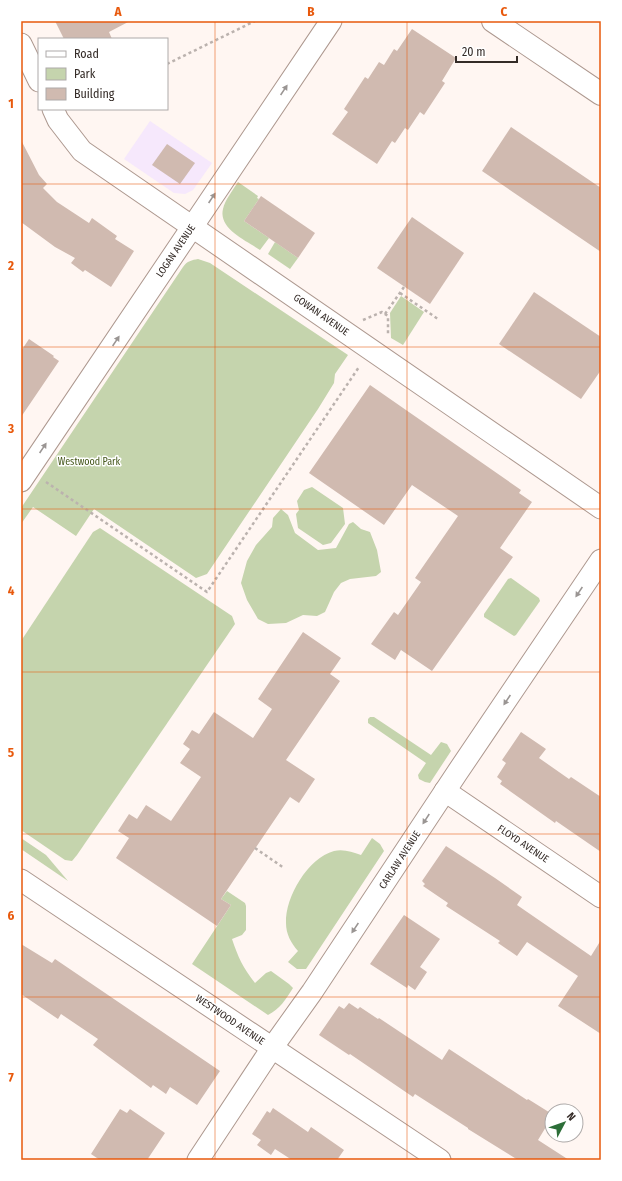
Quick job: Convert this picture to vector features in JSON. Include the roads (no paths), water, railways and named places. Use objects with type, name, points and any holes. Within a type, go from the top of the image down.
[{"type":"street","name":"LOGAN AVENUE","points":[[21,481],[331,21]]},
{"type":"street","points":[[493,21],[601,94]]},
{"type":"street","points":[[21,44],[38,79]]},
{"type":"street","name":"GOWAN AVENUE","points":[[53,110],[58,120],[82,150],[601,508]]},
{"type":"street","name":"CARLAW AVENUE","points":[[198,1160],[601,560]]},
{"type":"street","name":"FLOYD AVENUE","points":[[445,791],[601,897]]},
{"type":"street","name":"WESTWOOD AVENUE","points":[[21,880],[440,1160]]},
{"type":"park label","name":"Westwood Park","points":[[89,462]]}]
